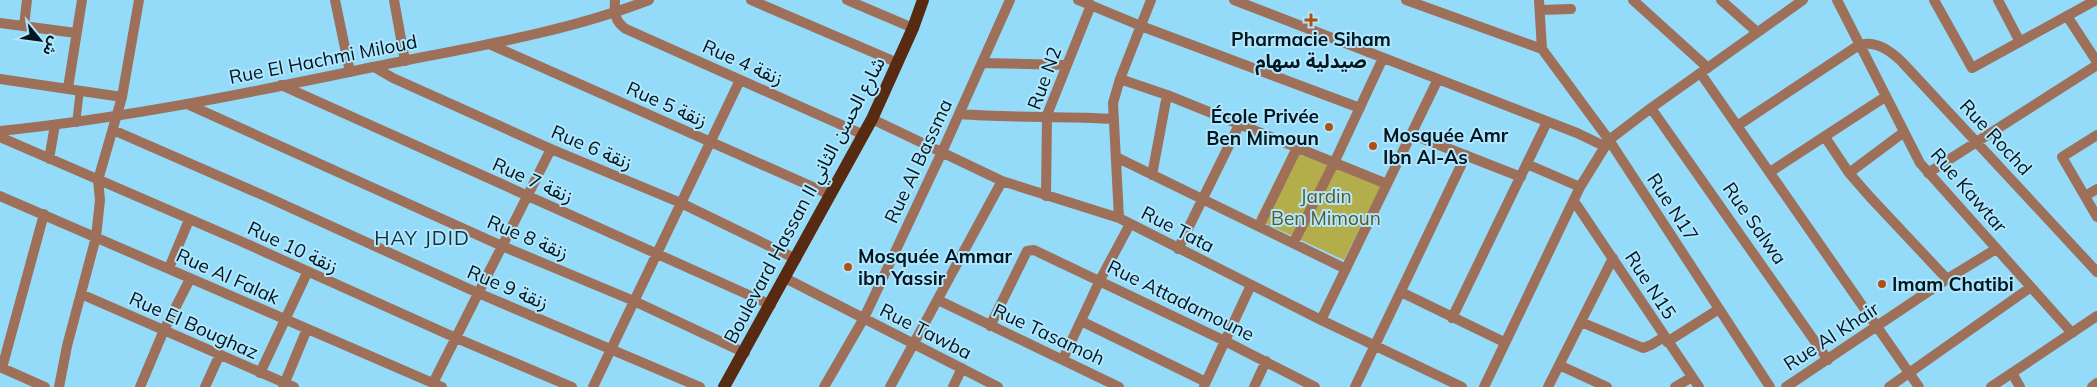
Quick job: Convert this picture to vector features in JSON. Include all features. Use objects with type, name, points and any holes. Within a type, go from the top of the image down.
[{"type":"main road","name":"Boulevard Hassan II شارع الحسن الثاني","points":[[724,387],[745,353],[864,135],[898,64],[924,0]]},
{"type":"street","points":[[24,26],[27,0]]},
{"type":"street","points":[[68,88],[82,0]]},
{"type":"street","points":[[58,387],[80,294],[96,237],[100,200],[98,180],[122,97],[139,0]]},
{"type":"street","points":[[335,0],[350,72]]},
{"type":"street","points":[[394,0],[405,61]]},
{"type":"street","points":[[615,0],[615,13]]},
{"type":"street","name":"Rue El Hachmi Miloud","points":[[0,131],[117,117],[405,61],[489,44],[615,13],[649,0]]},
{"type":"street","points":[[751,0],[898,64]]},
{"type":"street","points":[[847,0],[913,28]]},
{"type":"street","name":"Rue Al Bassma","points":[[824,387],[864,318],[960,114],[1010,0]]},
{"type":"street","points":[[1078,0],[1141,26],[1360,108]]},
{"type":"street","points":[[1119,218],[1118,158],[1114,103],[1120,79],[1151,0]]},
{"type":"street","points":[[1234,0],[1547,122],[1606,143]]},
{"type":"street","points":[[1406,0],[1542,49],[1540,5],[1570,8]]},
{"type":"street","points":[[1633,0],[1704,71],[1737,126],[1919,387]]},
{"type":"street","points":[[1721,0],[1757,32]]},
{"type":"street","name":"Rue Kawtar","points":[[1837,0],[1920,163],[2072,333]]},
{"type":"street","points":[[1934,0],[1972,68],[2096,0]]},
{"type":"street","points":[[1998,0],[2020,42]]},
{"type":"street","points":[[1484,387],[1580,187],[1606,143],[1651,108],[1801,1]]},
{"type":"street","name":"Rue N2","points":[[1046,196],[1047,115],[1091,5]]},
{"type":"street","name":"Rue 4 زنقة","points":[[615,13],[617,21],[626,29],[864,135]]},
{"type":"street","points":[[1928,174],[2097,64],[2068,16]]},
{"type":"street","points":[[0,23],[76,34]]},
{"type":"street","name":"Rue Rochd","points":[[1859,45],[1865,43],[1873,44],[1892,52],[2097,272]]},
{"type":"street","name":"Rue 5 زنقة","points":[[489,44],[831,195]]},
{"type":"street","points":[[1737,126],[1859,45]]},
{"type":"street","name":"Rue N17","points":[[1542,49],[1770,387]]},
{"type":"street","points":[[1294,242],[1334,164],[1383,58]]},
{"type":"street","points":[[983,62],[1066,65]]},
{"type":"street","name":"Rue 6 زنقة","points":[[374,67],[393,78],[551,149],[681,203],[796,259]]},
{"type":"street","points":[[0,79],[122,97]]},
{"type":"street","points":[[1120,79],[1167,95],[1387,184]]},
{"type":"street","points":[[1321,320],[1438,79]]},
{"type":"street","points":[[593,387],[740,80]]},
{"type":"street","name":"Rue 7 زنقة","points":[[281,85],[771,305]]},
{"type":"street","points":[[76,123],[80,90]]},
{"type":"street","points":[[1152,175],[1167,95]]},
{"type":"street","points":[[1770,172],[1885,97]]},
{"type":"street","name":"Rue 8 زنقة","points":[[188,104],[502,246],[634,300],[745,353]]},
{"type":"street","name":"Rue Salwa","points":[[1651,108],[1828,360]]},
{"type":"street","points":[[960,114],[999,117],[1047,115],[1114,119]]},
{"type":"street","name":"Rue Tata","points":[[872,119],[1002,181],[1119,218],[1321,320],[1462,387]]},
{"type":"street","points":[[1452,318],[1547,122]]},
{"type":"street","points":[[49,158],[55,125]]},
{"type":"street","points":[[1178,249],[1239,125]]},
{"type":"street","name":"Rue 9 زنقة","points":[[113,130],[267,197],[478,293],[700,387]]},
{"type":"street","points":[[1849,172],[1904,132]]},
{"type":"street","points":[[1411,134],[1521,177]]},
{"type":"street","points":[[2097,135],[2062,157],[2097,217]]},
{"type":"street","name":"Rue 10 زنقة","points":[[0,137],[307,273],[572,387]]},
{"type":"street","points":[[1825,137],[1849,172],[1947,279]]},
{"type":"street","points":[[1259,226],[1297,148]]},
{"type":"street","points":[[438,385],[456,338],[551,149]]},
{"type":"street","points":[[1355,387],[1466,155]]},
{"type":"street","points":[[1118,158],[1294,242],[1346,269]]},
{"type":"street","points":[[1527,164],[1580,187]]},
{"type":"street","points":[[890,387],[1002,181]]},
{"type":"street","points":[[2085,196],[2097,189]]},
{"type":"street","name":"Rue Al Falak","points":[[0,196],[438,385]]},
{"type":"street","name":"Rue N15","points":[[1574,201],[1699,387]]},
{"type":"street","points":[[44,214],[1,367],[45,387]]},
{"type":"street","points":[[169,268],[189,220]]},
{"type":"street","points":[[1063,359],[1100,280],[1130,224]]},
{"type":"street","name":"Rue Attadamoune","points":[[990,326],[1031,249],[1100,280],[1315,387]]},
{"type":"street","name":"Rue Al Khair","points":[[1786,387],[1947,279],[1996,249]]},
{"type":"street","points":[[1548,387],[1613,258]]},
{"type":"street","points":[[260,373],[307,273]]},
{"type":"street","name":"Rue Tawba","points":[[786,278],[998,387]]},
{"type":"street","points":[[140,387],[164,330],[190,279]]},
{"type":"street","points":[[1081,321],[1204,384],[1251,285]]},
{"type":"street","points":[[1889,387],[2031,286]]},
{"type":"street","points":[[1401,292],[1504,342]]},
{"type":"street","name":"Rue El Boughaz","points":[[80,294],[220,354],[287,386]]},
{"type":"street","name":"Rue Tasamoh","points":[[938,300],[1119,387]]},
{"type":"street","points":[[1581,322],[1643,348],[1665,339],[1719,309]]},
{"type":"street","points":[[1991,387],[2097,316]]},
{"type":"street","points":[[287,386],[307,330]]},
{"type":"street","points":[[205,387],[220,354]]},
{"type":"street","points":[[1254,387],[1266,361]]},
{"type":"street","points":[[1559,365],[1606,387]]},
{"type":"street","points":[[953,387],[962,368]]},
{"type":"street","points":[[2012,373],[2020,387]]},
{"type":"street","points":[[1675,387],[1692,377]]},
{"type":"street","points":[[2092,387],[2097,384]]},
{"type":"green space","name":"Jardin Ben Mimoun","points":[[1290,151],[1382,184],[1344,260],[1256,219]]},
{"type":"place","name":"Pharmacie Siham صيدلية سهام","points":[[1311,20]]},
{"type":"place","name":"École Privée Ben Mimoun","points":[[1329,127]]},
{"type":"place","name":"Mosquée Amr Ibn Al-As","points":[[1373,146]]},
{"type":"place","name":"Mosquée Ammar ibn Yassir","points":[[848,267]]},
{"type":"place","name":"Imam Chatibi","points":[[1882,284]]},
{"type":"district","name":"HAY JDID","points":[[422,237]]}]
